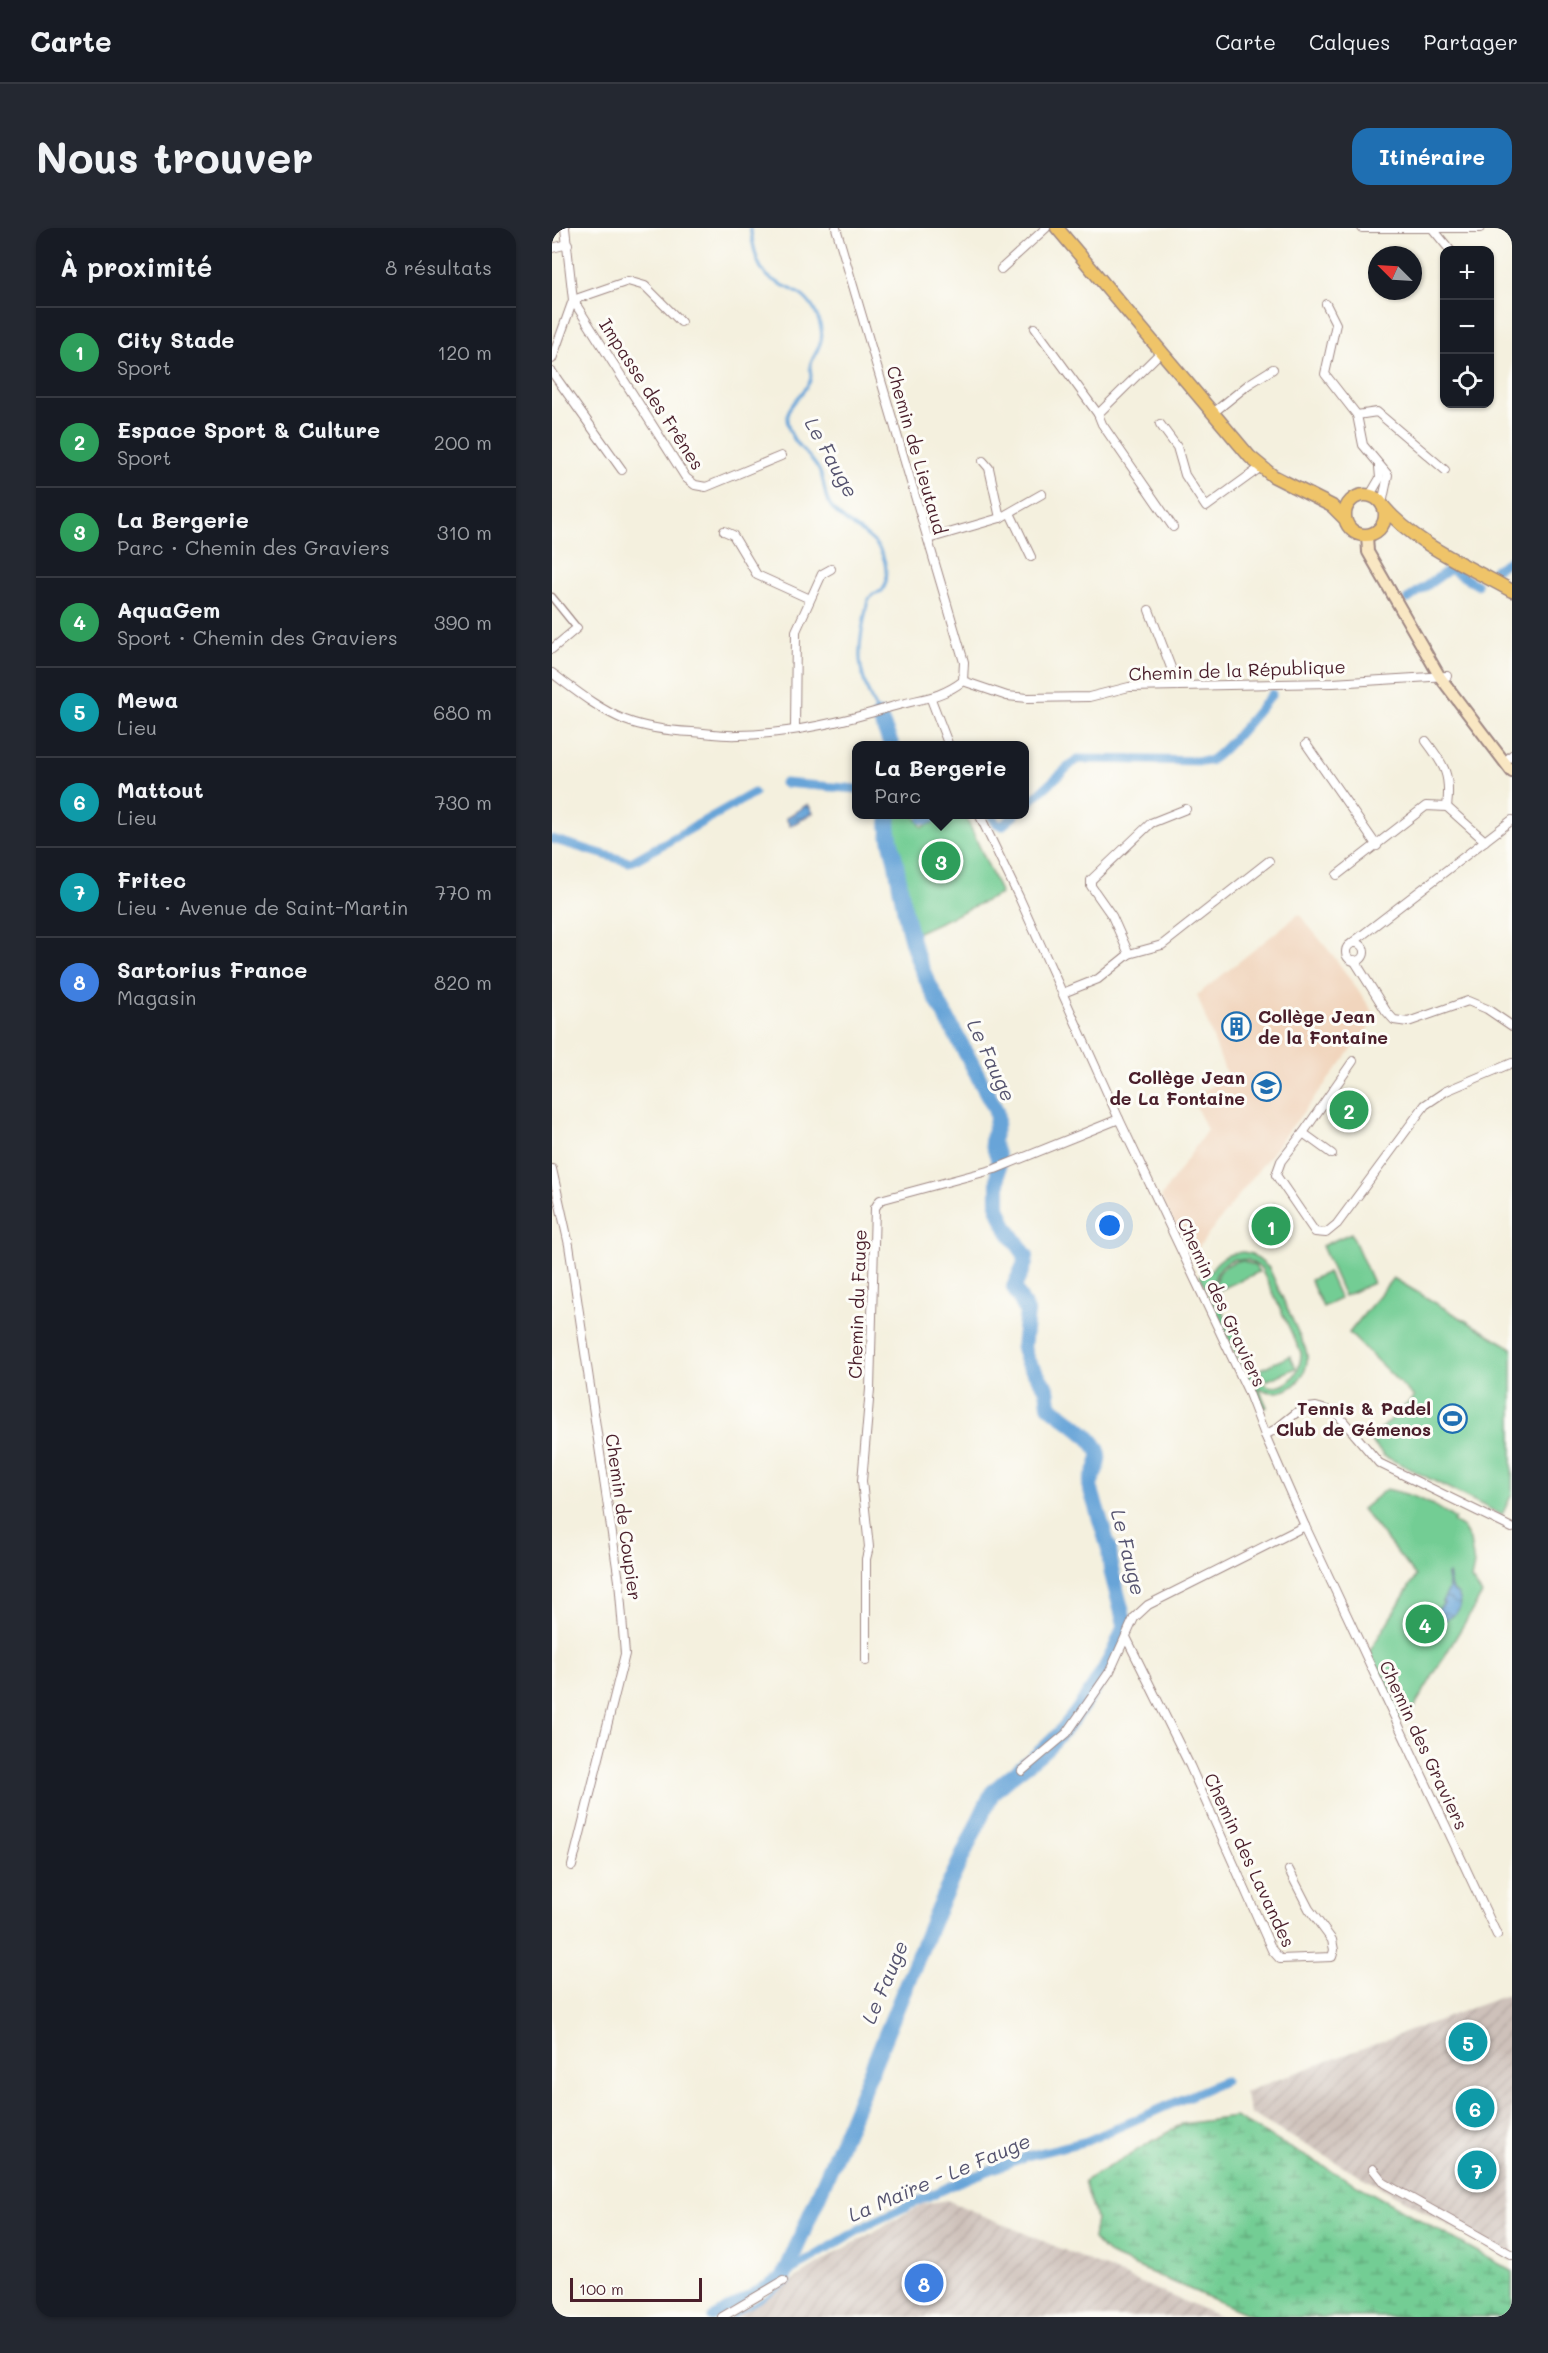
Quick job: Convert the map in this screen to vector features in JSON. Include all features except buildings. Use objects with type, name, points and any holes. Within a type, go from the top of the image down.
[{"type":"main road","points":[[1057,228],[1261,467],[1273,476],[1315,496],[1340,512],[1346,519]]},
{"type":"main road","points":[[1315,496],[1334,502],[1370,495],[1414,536]]},
{"type":"main road","points":[[1353,499],[1346,508],[1346,519],[1347,524],[1356,533],[1396,530],[1414,536],[1512,591]]},
{"type":"main road","points":[[1382,505],[1385,519],[1373,532],[1368,552],[1443,676],[1512,772]]},
{"type":"main road","points":[[1443,676],[1511,758]]},
{"type":"street","points":[[552,359],[573,300],[565,228]]},
{"type":"street","name":"Chemin de Lieutaud","points":[[836,228],[964,662],[963,681]]},
{"type":"street","points":[[1001,269],[1046,228]]},
{"type":"street","points":[[1362,228],[1480,228]]},
{"type":"street","points":[[1432,228],[1447,246]]},
{"type":"street","points":[[552,248],[568,244]]},
{"type":"street","points":[[573,300],[628,280],[645,286],[681,322]]},
{"type":"street","name":"Impasse des Frênes","points":[[573,300],[686,478],[695,485],[706,488],[781,456]]},
{"type":"street","points":[[1326,304],[1336,324],[1326,374],[1357,415],[1363,446],[1388,475],[1382,505]]},
{"type":"street","points":[[1035,328],[1098,414],[1102,424],[1173,527]]},
{"type":"street","points":[[1098,414],[1162,351]]},
{"type":"street","points":[[1214,413],[1273,369]]},
{"type":"street","points":[[552,372],[622,470]]},
{"type":"street","points":[[1357,415],[1377,412],[1445,470]]},
{"type":"street","points":[[1160,424],[1176,447],[1185,475],[1206,507],[1261,467]]},
{"type":"street","points":[[982,461],[989,468],[1000,518]]},
{"type":"street","points":[[1370,495],[1380,478],[1379,465]]},
{"type":"street","points":[[928,539],[1000,518],[1042,494]]},
{"type":"street","points":[[1010,513],[1031,558]]},
{"type":"street","points":[[724,531],[734,535],[757,575],[810,599]]},
{"type":"street","points":[[795,729],[796,631],[822,574],[831,569]]},
{"type":"street","points":[[552,597],[578,628],[552,650]]},
{"type":"street","points":[[1149,610],[1178,686]]},
{"type":"street","points":[[552,673],[599,707],[627,721],[670,730],[738,735],[795,729],[866,715],[915,699],[932,699],[948,692],[963,681]]},
{"type":"street","name":"Chemin de la République","points":[[963,681],[1007,696],[1028,698],[1089,697],[1129,687],[1333,683],[1443,676]]},
{"type":"street","points":[[932,699],[947,741]]},
{"type":"street","points":[[1426,741],[1442,763],[1450,785],[1447,807]]},
{"type":"street","points":[[1306,744],[1377,846]]},
{"type":"street","points":[[1337,875],[1426,806],[1447,807],[1485,841]]},
{"type":"street","points":[[1129,954],[1112,916],[1091,886],[1091,880],[1151,823],[1186,809]]},
{"type":"street","name":"Chemin des Graviers","points":[[981,819],[1119,1119],[1243,1380],[1305,1526],[1497,1935]]},
{"type":"street","points":[[1512,820],[1348,947],[1347,954],[1354,960],[1394,1020],[1408,1022],[1468,1001],[1487,1009],[1512,1026]]},
{"type":"street","points":[[1063,993],[1098,979],[1129,954],[1162,945],[1269,861]]},
{"type":"street","points":[[1352,944],[1360,944],[1364,950],[1362,957],[1354,960]]},
{"type":"street","points":[[1353,1061],[1281,1161],[1276,1175],[1315,1232],[1326,1233],[1337,1224],[1425,1105],[1446,1091],[1512,1063]]},
{"type":"street","name":"Chemin du Fauge","points":[[866,1661],[866,1559],[869,1547],[862,1481],[870,1389],[875,1208],[880,1200],[998,1168],[1119,1119]]},
{"type":"street","points":[[1303,1133],[1332,1154]]},
{"type":"street","name":"Chemin de Coupier","points":[[552,1169],[569,1245],[618,1570],[625,1654],[572,1866]]},
{"type":"street","points":[[1265,1435],[1301,1409],[1316,1407],[1327,1410],[1338,1416],[1379,1463],[1512,1528]]},
{"type":"street","points":[[1023,1771],[1067,1733],[1110,1671],[1134,1618],[1148,1605],[1305,1526]]},
{"type":"street","name":"Chemin des Lavandes","points":[[1126,1637],[1190,1766],[1272,1950],[1280,1959],[1332,1957],[1334,1950],[1332,1940],[1309,1908],[1289,1870]]},
{"type":"street","points":[[1373,2169],[1384,2183],[1512,2255]]},
{"type":"street","points":[[722,2317],[783,2281]]},
{"type":"shaded area","name":"Collège Jean de La Fontaine","points":[[1299,914],[1335,958],[1377,1017],[1191,1257],[1161,1197],[1207,1130],[1192,1098],[1227,1076],[1197,995]]},
{"type":"shaded area","points":[[1512,1993],[1512,2261],[1251,2114],[1244,2092]]},
{"type":"shaded area","points":[[947,2200],[1220,2317],[735,2317],[829,2257],[923,2204]]},
{"type":"green space","points":[[890,819],[917,819],[922,827],[941,819],[967,819],[1001,894],[912,935],[901,902]]},
{"type":"green space","points":[[1274,1204],[1289,1237],[1268,1247],[1254,1214]]},
{"type":"green space","points":[[1351,1233],[1373,1283],[1344,1296],[1322,1246]]},
{"type":"green space","points":[[1237,1253],[1252,1254],[1269,1268],[1306,1350],[1304,1372],[1289,1389],[1271,1392],[1259,1389],[1267,1407],[1261,1409],[1200,1276],[1206,1273],[1208,1275],[1222,1258]],"holes":[[[1234,1259],[1248,1260],[1261,1268],[1301,1353],[1298,1369],[1293,1376],[1288,1382],[1274,1387],[1266,1385],[1254,1375],[1234,1336],[1214,1288],[1216,1274],[1225,1264]]]},
{"type":"green space","points":[[1242,1260],[1255,1266],[1259,1272],[1217,1291],[1216,1279],[1221,1270],[1225,1266]]},
{"type":"green space","points":[[1328,1272],[1340,1299],[1323,1307],[1310,1280]]},
{"type":"green space","name":"Tennis & Padel Club de Gémenos","points":[[1393,1278],[1512,1348],[1512,1494],[1502,1515],[1384,1456],[1370,1440],[1414,1397],[1349,1333]]},
{"type":"green space","points":[[1290,1356],[1296,1368],[1266,1381],[1260,1369]]},
{"type":"green space","points":[[1386,1489],[1422,1500],[1455,1519],[1453,1522],[1463,1528],[1470,1540],[1474,1565],[1471,1579],[1482,1594],[1410,1714],[1398,1720],[1368,1654],[1416,1576],[1362,1509]]},
{"type":"green space","points":[[1235,2117],[1512,2271],[1512,2317],[1254,2317],[1110,2255],[1093,2239],[1096,2218],[1084,2181],[1182,2124]]},
{"type":"water","points":[[808,804],[813,813],[790,826],[786,818]]},
{"type":"water","points":[[1448,1574],[1451,1588],[1458,1595],[1460,1605],[1455,1614],[1436,1623],[1435,1613],[1444,1603],[1442,1602],[1449,1589]]},
{"type":"waterway","name":"Le Fauge","points":[[750,228],[755,253],[766,275],[804,298],[811,305],[820,324],[822,336],[810,365],[810,381],[789,409],[787,414],[789,428],[796,442],[820,472],[827,499],[833,509],[869,537],[883,556],[886,583],[882,591],[873,594],[868,600],[860,647],[865,684],[879,716]]},
{"type":"waterway","points":[[1494,570],[1512,559]]},
{"type":"waterway","points":[[1408,599],[1450,569],[1477,585]]},
{"type":"waterway","points":[[1029,802],[1077,759],[1209,761],[1232,741],[1272,694]]},
{"type":"waterway","name":"Le Fauge","points":[[879,716],[890,741]]},
{"type":"waterway","points":[[784,783],[852,789]]},
{"type":"waterway","points":[[552,839],[629,862],[754,793]]},
{"type":"waterway","name":"Le Fauge","points":[[785,2274],[938,1908],[992,1793],[1060,1734],[1104,1671],[1125,1624],[1111,1570],[1109,1549],[1090,1487],[1099,1460],[1098,1452],[1088,1437],[1049,1405],[1047,1389],[1027,1361],[1023,1348],[1027,1312],[1014,1287],[1026,1256],[1006,1227],[998,1207],[998,1157],[992,1142],[997,1120],[996,1111],[938,1003],[919,962],[910,935],[888,819]]},
{"type":"waterway","points":[[922,819],[930,819]]},
{"type":"waterway","points":[[993,819],[1002,826],[1010,819]]},
{"type":"waterway","name":"La Maïre - Le Fauge","points":[[712,2317],[869,2224],[959,2182],[1027,2156],[1087,2141],[1224,2081]]},
{"type":"waterway","points":[[732,2317],[790,2283],[785,2274]]},
{"type":"place","name":"La Bergerie","points":[[941,861]]},
{"type":"place","name":"Collège Jean de la Fontaine","points":[[1237,1026]]},
{"type":"place","name":"Collège Jean de La Fontaine","points":[[1266,1087]]},
{"type":"place","name":"Espace Sport & Culture","points":[[1349,1110]]},
{"type":"place","name":"City Stade","points":[[1271,1226]]},
{"type":"place","name":"Tennis & Padel Club de Gémenos","points":[[1452,1418]]},
{"type":"place","name":"AquaGem","points":[[1425,1624]]},
{"type":"place","name":"Mewa","points":[[1468,2042]]},
{"type":"place","name":"Mattout","points":[[1475,2108]]},
{"type":"place","name":"Fritec","points":[[1477,2170]]},
{"type":"place","name":"Sartorius France","points":[[924,2283]]}]
